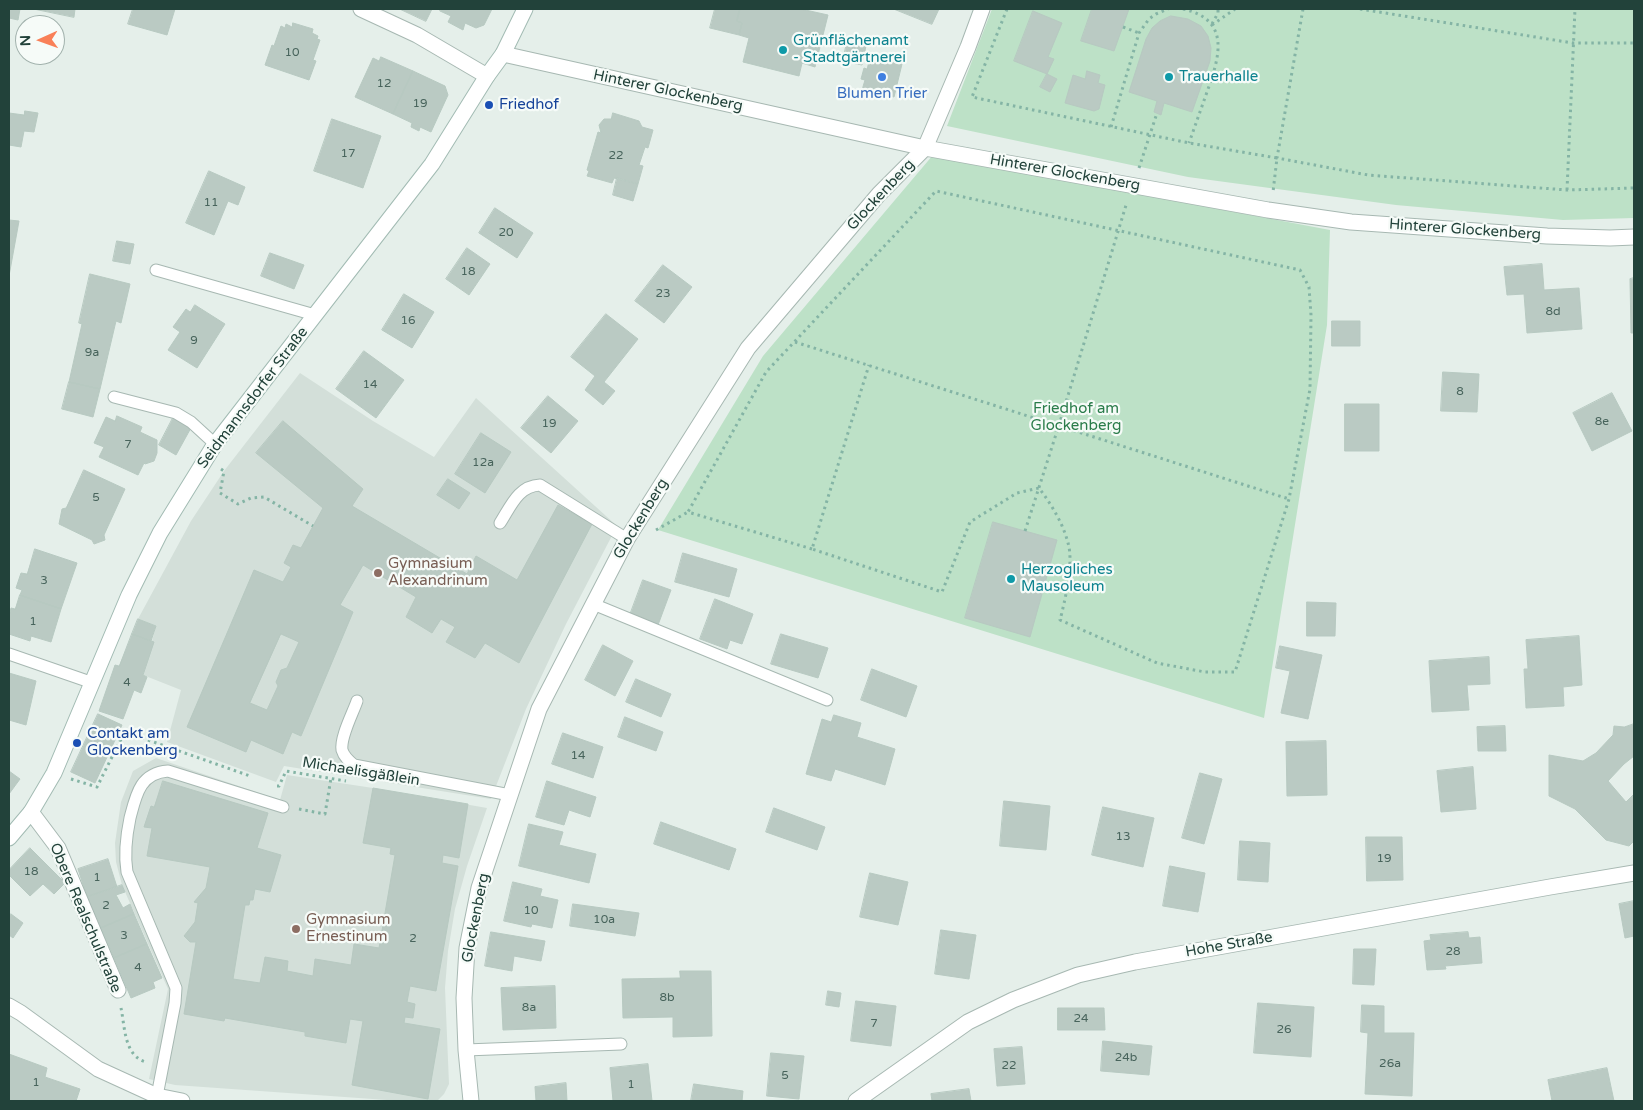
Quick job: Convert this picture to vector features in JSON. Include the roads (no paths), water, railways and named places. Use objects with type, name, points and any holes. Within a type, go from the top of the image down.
[{"type":"street","points":[[361,9],[418,35],[487,76]]},
{"type":"street","name":"Seidmannsdorfer Straße","points":[[9,838],[31,812],[54,773],[129,595],[160,533],[215,444],[432,164],[487,76],[503,54],[525,9]]},
{"type":"street","name":"Glockenberg","points":[[471,1101],[466,1050],[464,998],[467,948],[479,888],[539,709],[627,539],[748,348],[879,194],[925,148],[982,9]]},
{"type":"street","name":"Hinterer Glockenberg","points":[[503,54],[925,148],[1268,210],[1351,222],[1547,236],[1634,237]]},
{"type":"street","name":"Obere Realschulstraße","points":[[31,812],[58,848],[118,990]]},
{"type":"street","name":"Hohe Straße","points":[[856,1101],[968,1022],[1012,1000],[1078,975],[1135,962],[1518,892],[1634,873]]},
{"type":"street","points":[[9,1006],[98,1069],[157,1096],[182,1101]]},
{"type":"lane","points":[[156,270],[315,314]]},
{"type":"lane","points":[[114,397],[176,413],[192,422],[215,444]]},
{"type":"lane","points":[[500,523],[521,491],[530,485],[540,485],[627,539]]},
{"type":"lane","points":[[593,604],[827,700]]},
{"type":"lane","points":[[9,654],[93,683]]},
{"type":"lane","points":[[357,701],[343,739],[342,750],[347,759],[354,765],[510,795]]},
{"type":"lane","points":[[157,1096],[175,1003],[176,988],[127,872],[124,857],[125,841],[136,793],[146,779],[157,772],[168,771],[284,807]]},
{"type":"lane","points":[[466,1050],[621,1044]]},
{"type":"place","name":"Grünflächenamt - Stadtgärtnerei","points":[[783,50]]},
{"type":"place","name":"Blumen Trier","points":[[882,77]]},
{"type":"place","name":"Trauerhalle","points":[[1169,77]]},
{"type":"place","name":"Friedhof","points":[[489,105]]},
{"type":"place","name":"Gymnasium Alexandrinum","points":[[378,573]]},
{"type":"place","name":"Herzogliches Mausoleum","points":[[1011,579]]},
{"type":"place","name":"Contakt am Glockenberg","points":[[77,743]]},
{"type":"place","name":"Gymnasium Ernestinum","points":[[296,929]]},
{"type":"park label","name":"Friedhof am Glockenberg","points":[[1076,418]]}]
